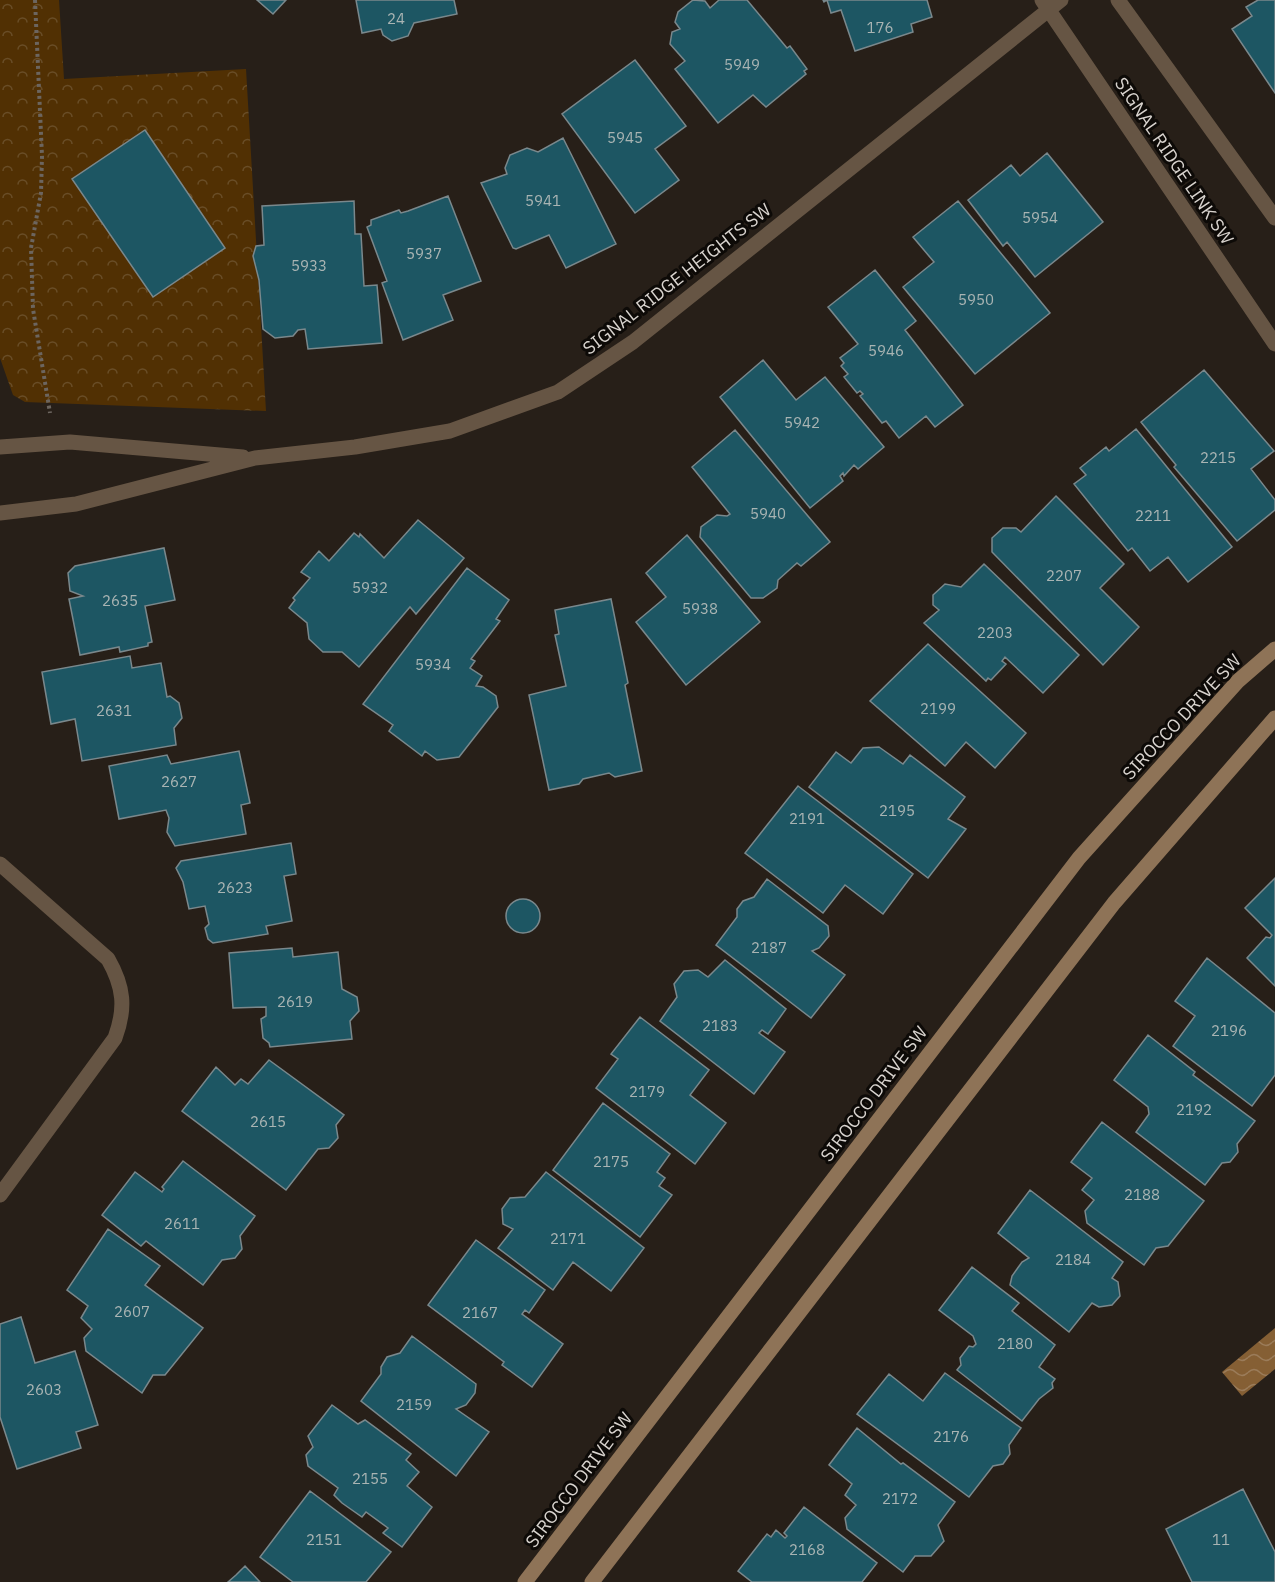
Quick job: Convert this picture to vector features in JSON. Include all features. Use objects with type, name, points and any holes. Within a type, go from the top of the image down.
[{"type":"street","name":"SIGNAL RIDGE HEIGHTS SW","points":[[0,513],[76,504],[255,458],[355,447],[450,431],[558,392],[633,342],[1046,5],[1061,0]]},
{"type":"street","points":[[1118,0],[1275,218]]},
{"type":"street","name":"SIGNAL RIDGE LINK SW","points":[[1046,5],[1275,344]]},
{"type":"street","name":"SIGNAL RIDGE HEIGHTS SW","points":[[0,447],[70,442],[255,458]]},
{"type":"street","name":"SIROCCO DRIVE SW","points":[[525,1582],[1079,858],[1238,681],[1275,649]]},
{"type":"street","points":[[592,1582],[1114,903],[1275,718]]},
{"type":"street","points":[[0,864],[108,959],[119,978],[124,999],[122,1019],[116,1038],[0,1195]]},
{"type":"path","points":[[35,0],[42,156],[41,193],[31,248],[33,309],[49,398],[51,443]]},
{"type":"green space","points":[[0,0],[59,0],[64,79],[246,69],[266,411],[25,402],[13,395],[0,358]]},
{"type":"water","points":[[1275,1328],[1275,1369],[1242,1396],[1222,1372]]},
{"type":"building","points":[[257,0],[286,0],[273,14]]},
{"type":"building","points":[[356,0],[454,0],[457,14],[414,23],[408,36],[392,41],[383,35],[381,29],[362,33]]},
{"type":"building","points":[[693,0],[705,1],[710,8],[719,0],[747,0],[787,48],[790,46],[807,69],[804,71],[806,74],[766,107],[753,95],[718,123],[675,69],[685,61],[670,44],[672,32],[680,29],[675,22],[678,12]]},
{"type":"building","points":[[827,0],[927,0],[932,17],[911,24],[913,32],[855,51],[841,10],[831,13]]},
{"type":"building","points":[[1258,0],[1275,0],[1275,93],[1232,29],[1252,16],[1246,7]]},
{"type":"building","points":[[635,60],[686,126],[655,149],[679,180],[635,213],[562,114]]},
{"type":"building","points":[[145,130],[225,248],[153,297],[72,179]]},
{"type":"building","points":[[563,138],[616,244],[566,268],[549,235],[516,249],[513,248],[481,183],[507,174],[505,168],[510,155],[527,148],[538,152]]},
{"type":"building","points":[[1047,153],[1103,222],[1035,277],[1007,242],[1003,246],[968,200],[1011,165],[1020,176]]},
{"type":"building","points":[[448,196],[481,281],[443,295],[453,320],[403,340],[382,283],[387,281],[367,227],[371,225],[371,220],[399,210],[401,213],[408,211]]},
{"type":"building","points":[[354,201],[355,234],[361,234],[364,286],[377,285],[382,343],[308,349],[305,329],[298,330],[293,336],[275,338],[263,329],[259,280],[253,256],[256,246],[264,245],[262,206]]},
{"type":"building","points":[[958,201],[1050,313],[975,374],[903,287],[934,262],[913,237]]},
{"type":"building","points":[[875,270],[916,321],[905,330],[963,405],[935,427],[926,416],[899,438],[886,421],[882,423],[860,396],[863,394],[860,391],[857,393],[844,377],[848,374],[841,366],[844,363],[840,358],[858,344],[828,307]]},
{"type":"building","points":[[763,360],[796,400],[825,377],[884,447],[858,469],[854,465],[844,476],[843,473],[840,476],[843,481],[810,508],[720,397]]},
{"type":"building","points":[[1204,370],[1274,451],[1251,469],[1275,500],[1275,510],[1237,541],[1174,467],[1176,465],[1141,422]]},
{"type":"building","points":[[1136,429],[1232,547],[1188,582],[1168,557],[1150,571],[1132,548],[1128,551],[1074,484],[1086,475],[1080,468],[1106,447],[1109,451]]},
{"type":"building","points":[[735,430],[830,542],[801,566],[797,563],[778,580],[777,588],[763,598],[751,598],[700,537],[701,527],[717,515],[730,514],[692,467]]},
{"type":"building","points":[[1056,496],[1124,564],[1100,588],[1139,627],[1103,665],[992,552],[992,538],[1003,528],[1016,528],[1021,532]]},
{"type":"building","points":[[418,520],[464,558],[416,614],[410,607],[359,667],[342,652],[323,652],[309,639],[307,623],[289,608],[295,600],[293,598],[310,578],[301,572],[319,551],[329,561],[354,533],[359,537],[360,534],[384,558]]},
{"type":"building","points":[[687,535],[760,622],[686,685],[636,622],[666,597],[646,573]]},
{"type":"building","points":[[164,548],[175,600],[145,606],[152,642],[148,643],[148,646],[120,652],[119,647],[80,655],[69,599],[83,596],[70,591],[68,573],[75,566]]},
{"type":"building","points":[[984,564],[1079,655],[1043,693],[1005,657],[1002,661],[1006,664],[991,680],[988,678],[986,681],[924,623],[939,610],[933,605],[933,595],[945,584],[961,587]]},
{"type":"building","points":[[467,568],[509,600],[496,619],[500,621],[471,659],[475,661],[470,668],[482,676],[476,686],[483,687],[496,696],[498,707],[459,757],[437,760],[425,751],[422,756],[389,731],[393,725],[363,704]]},
{"type":"building","points":[[611,599],[628,683],[625,685],[642,771],[615,777],[609,773],[583,779],[579,784],[549,790],[529,695],[566,686],[555,635],[559,634],[555,610]]},
{"type":"building","points":[[928,644],[1026,733],[995,768],[966,742],[945,766],[870,701]]},
{"type":"building","points":[[130,656],[132,668],[161,663],[167,697],[170,696],[179,703],[182,718],[174,728],[176,745],[82,761],[75,719],[51,724],[42,672]]},
{"type":"building","points":[[879,747],[903,764],[910,755],[965,797],[948,819],[966,829],[928,878],[809,787],[836,752],[851,763],[863,748]]},
{"type":"building","points":[[239,751],[250,803],[241,805],[246,834],[175,846],[167,832],[169,818],[166,810],[119,819],[109,766],[167,755],[171,764]]},
{"type":"building","points":[[798,786],[913,874],[883,914],[845,885],[823,913],[745,853]]},
{"type":"building","points":[[291,843],[296,874],[284,876],[292,921],[266,926],[268,934],[213,943],[208,939],[205,928],[209,924],[205,906],[189,909],[183,882],[176,868],[181,861]]},
{"type":"building","points":[[1275,878],[1275,986],[1247,958],[1266,937],[1270,938],[1272,935],[1245,908]]},
{"type":"building","points":[[767,879],[828,926],[829,936],[819,948],[812,951],[845,975],[811,1018],[716,945],[737,917],[737,909],[743,901],[754,897]]},
{"type":"building","points":[[523,899],[535,904],[540,916],[535,928],[523,933],[511,928],[506,916],[511,904]]},
{"type":"building","points":[[292,948],[293,957],[338,952],[342,989],[357,997],[359,1011],[350,1021],[352,1039],[270,1047],[263,1038],[261,1019],[266,1016],[266,1007],[233,1008],[229,953]]},
{"type":"building","points":[[1207,958],[1275,1013],[1275,1075],[1252,1106],[1173,1046],[1195,1016],[1175,1001]]},
{"type":"building","points":[[725,960],[786,1009],[768,1034],[762,1030],[759,1033],[785,1052],[754,1094],[660,1021],[677,997],[674,984],[684,971],[698,970],[708,977]]},
{"type":"building","points":[[640,1017],[709,1070],[690,1095],[726,1123],[695,1164],[596,1088],[618,1059],[611,1054]]},
{"type":"building","points":[[1148,1035],[1195,1072],[1193,1075],[1255,1121],[1237,1144],[1238,1152],[1230,1162],[1222,1163],[1205,1185],[1136,1132],[1149,1114],[1148,1107],[1114,1080]]},
{"type":"building","points":[[269,1060],[344,1115],[336,1125],[338,1138],[329,1148],[318,1149],[286,1190],[182,1111],[216,1067],[235,1085],[241,1079],[248,1084]]},
{"type":"building","points":[[603,1103],[670,1154],[657,1172],[665,1178],[659,1186],[672,1195],[640,1237],[553,1170]]},
{"type":"building","points":[[1102,1122],[1204,1201],[1168,1246],[1156,1248],[1144,1265],[1087,1223],[1085,1211],[1094,1200],[1082,1190],[1092,1178],[1071,1162]]},
{"type":"building","points":[[183,1161],[255,1216],[240,1236],[242,1249],[235,1258],[222,1260],[203,1285],[146,1241],[141,1246],[102,1215],[135,1172],[162,1192],[164,1189],[162,1187]]},
{"type":"building","points":[[546,1172],[644,1248],[611,1291],[573,1262],[553,1290],[498,1248],[513,1229],[503,1224],[502,1209],[510,1198],[525,1197]]},
{"type":"building","points":[[1030,1190],[1123,1262],[1112,1278],[1118,1282],[1120,1296],[1112,1305],[1099,1307],[1092,1303],[1069,1332],[1010,1285],[1012,1276],[1022,1262],[1029,1258],[998,1233]]},
{"type":"building","points":[[108,1229],[160,1266],[145,1285],[203,1328],[165,1375],[153,1375],[142,1393],[86,1351],[84,1338],[92,1329],[81,1318],[88,1306],[67,1290]]},
{"type":"building","points":[[476,1240],[545,1290],[529,1313],[525,1310],[522,1314],[563,1344],[532,1387],[502,1365],[504,1362],[428,1305]]},
{"type":"building","points":[[972,1267],[1019,1303],[1012,1311],[1055,1345],[1039,1367],[1055,1379],[1052,1383],[1053,1388],[1039,1399],[1022,1421],[957,1370],[961,1365],[960,1358],[969,1346],[973,1347],[976,1344],[973,1336],[939,1310]]},
{"type":"building","points":[[21,1317],[35,1363],[75,1351],[98,1425],[76,1432],[81,1448],[17,1469],[0,1417],[0,1324]]},
{"type":"building","points":[[412,1336],[476,1384],[475,1393],[466,1405],[456,1409],[489,1432],[456,1476],[361,1401],[381,1374],[381,1367],[387,1357],[400,1353]]},
{"type":"building","points":[[945,1373],[1021,1428],[1009,1445],[1010,1454],[1003,1464],[993,1466],[969,1497],[857,1414],[889,1374],[923,1401]]},
{"type":"building","points":[[332,1405],[358,1424],[365,1420],[411,1454],[406,1460],[419,1472],[407,1486],[432,1507],[402,1547],[383,1533],[388,1528],[366,1512],[362,1517],[342,1503],[334,1495],[338,1488],[308,1466],[306,1455],[313,1447],[308,1436]]},
{"type":"building","points":[[857,1428],[901,1464],[903,1463],[955,1502],[938,1525],[944,1541],[931,1556],[915,1556],[903,1572],[847,1529],[845,1518],[856,1505],[845,1495],[852,1484],[829,1465]]},
{"type":"building","points":[[1243,1489],[1275,1552],[1275,1582],[1192,1582],[1166,1529]]},
{"type":"building","points":[[310,1491],[391,1552],[366,1582],[293,1582],[260,1557]]},
{"type":"building","points":[[804,1507],[877,1563],[862,1582],[752,1582],[738,1571],[767,1534],[771,1537],[776,1530],[785,1538],[787,1536],[784,1533]]},
{"type":"building","points":[[245,1566],[260,1582],[228,1582],[236,1575]]}]
